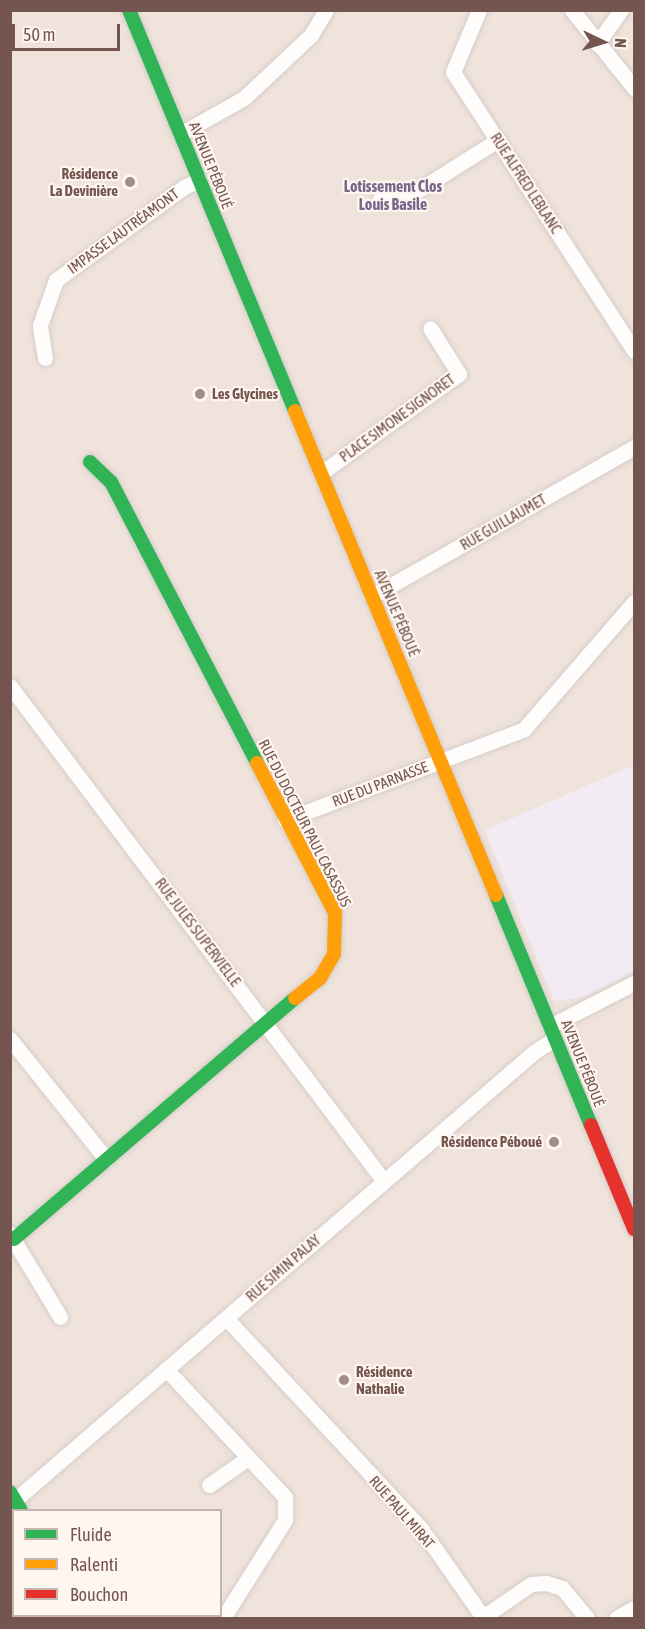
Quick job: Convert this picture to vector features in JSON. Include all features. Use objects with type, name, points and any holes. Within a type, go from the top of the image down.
[{"type":"street","name":"AVENUE PÉBOUÉ","points":[[129,10],[634,1229]]},
{"type":"street","points":[[180,134],[244,98],[311,35],[326,10]]},
{"type":"street","name":"RUE ALFRED LEBLANC","points":[[479,10],[453,72],[634,351]]},
{"type":"street","points":[[572,10],[634,88]]},
{"type":"street","points":[[597,44],[621,10]]},
{"type":"street","points":[[380,199],[401,201],[498,140]]},
{"type":"street","name":"IMPASSE LAUTRÉAMONT","points":[[45,358],[40,326],[56,280],[184,187],[199,180]]},
{"type":"street","name":"PLACE SIMONE SIGNORET","points":[[321,472],[459,374],[430,328]]},
{"type":"street","name":"RUE GUILLAUMET","points":[[372,596],[634,447]]},
{"type":"street","name":"RUE DU DOCTEUR PAUL CASASSUS","points":[[12,1237],[320,978],[334,954],[336,938],[335,913],[111,482],[90,462]]},
{"type":"street","name":"RUE DU PARNASSE","points":[[285,820],[524,729],[634,602]]},
{"type":"street","name":"RUE JULES SUPERVIELLE","points":[[10,686],[266,1022],[383,1180]]},
{"type":"street","name":"RUE SIMIN PALAY","points":[[14,1502],[383,1180],[534,1052],[552,1033],[634,983]]},
{"type":"street","points":[[10,1039],[106,1160]]},
{"type":"street","points":[[12,1237],[60,1317]]},
{"type":"street","name":"RUE PAUL MIRAT","points":[[226,1318],[422,1530],[482,1618],[531,1584],[546,1584],[562,1588],[587,1618]]},
{"type":"street","points":[[166,1369],[285,1497],[285,1520],[223,1618]]},
{"type":"street","points":[[209,1485],[248,1458]]},
{"type":"street","points":[[616,1618],[634,1608]]},
{"type":"shaded area","points":[[10,11],[634,11],[634,1618],[84,1618],[222,1617],[222,1509],[20,1509],[11,1492]]},
{"type":"shaded area","points":[[634,765],[634,971],[583,997],[554,1001],[485,830]]},
{"type":"shaded area","points":[[10,1492],[14,1509],[12,1617],[84,1618],[11,1618]]},
{"type":"traffic: fast","points":[[129,10],[295,411]]},
{"type":"traffic: fast","points":[[90,462],[111,482],[257,763]]},
{"type":"traffic: fast","points":[[496,895],[591,1125]]},
{"type":"traffic: fast","points":[[14,1239],[295,998]]},
{"type":"traffic: fast","points":[[10,1492],[20,1509]]},
{"type":"traffic: slow","points":[[295,411],[496,895]]},
{"type":"traffic: slow","points":[[257,763],[335,913],[334,954],[320,978],[295,998]]},
{"type":"traffic: jam","points":[[591,1125],[634,1229]]},
{"type":"place","name":"Résidence La Devinière","points":[[130,182]]},
{"type":"place","name":"Les Glycines","points":[[200,394]]},
{"type":"place","name":"Résidence Péboué","points":[[554,1142]]},
{"type":"place","name":"Résidence Nathalie","points":[[344,1380]]},
{"type":"district","name":"Lotissement Clos Louis Basile","points":[[393,195]]}]
